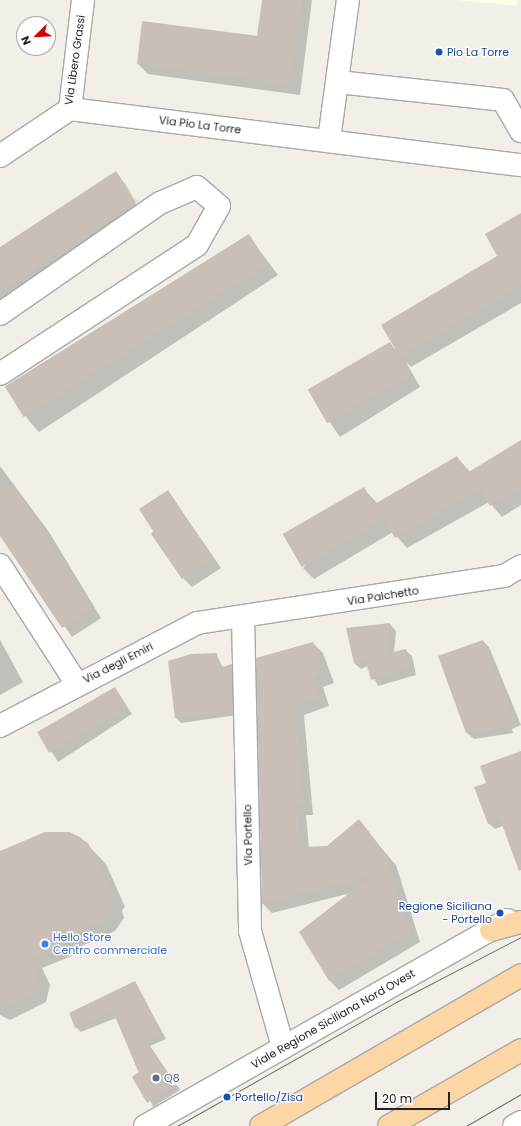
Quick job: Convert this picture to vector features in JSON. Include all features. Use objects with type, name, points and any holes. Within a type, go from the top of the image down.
[{"type":"main road","points":[[491,930],[521,922]]},
{"type":"main road","points":[[261,1126],[521,975]]},
{"type":"main road","points":[[389,1126],[521,1050]]},
{"type":"street","name":"Via Libero Grassi","points":[[0,156],[70,109],[83,0]]},
{"type":"street","points":[[329,140],[348,0]]},
{"type":"street","points":[[338,82],[503,100],[521,131]]},
{"type":"street","name":"Via Pio La Torre","points":[[70,109],[521,165]]},
{"type":"street","points":[[0,314],[160,203],[197,187],[219,206],[197,245],[0,374]]},
{"type":"street","points":[[0,565],[77,684]]},
{"type":"street","name":"Via Palchetto","points":[[243,618],[504,576],[521,566]]},
{"type":"street","name":"Via degli Emiri","points":[[0,726],[77,684],[197,623],[243,618]]},
{"type":"street","name":"Via Portello","points":[[243,618],[250,931],[283,1047]]},
{"type":"street","name":"Viale Regione Siciliana Nord Ovest","points":[[145,1126],[521,912]]},
{"type":"street","points":[[514,1126],[521,1122]]},
{"type":"shaded area","points":[[457,0],[518,0],[517,6]]},
{"type":"building","points":[[262,0],[303,0],[290,85],[137,64],[142,21],[257,36]]},
{"type":"building","points":[[116,171],[136,202],[0,292],[0,247]]},
{"type":"building","points":[[521,213],[521,286],[400,357],[381,325],[497,256],[485,234]]},
{"type":"building","points":[[249,234],[268,265],[24,417],[5,387]]},
{"type":"building","points":[[390,342],[410,376],[327,423],[308,390]]},
{"type":"building","points":[[521,440],[521,488],[490,506],[480,490],[395,538],[375,504],[457,456],[467,473]]},
{"type":"building","points":[[13,483],[93,609],[62,628],[0,536],[0,491]]},
{"type":"building","points":[[364,487],[383,520],[302,567],[283,534]]},
{"type":"building","points":[[168,490],[213,559],[182,579],[151,534],[153,531],[139,509]]},
{"type":"building","points":[[390,623],[388,653],[406,649],[410,668],[371,680],[365,659],[354,663],[346,628]]},
{"type":"building","points":[[483,640],[515,719],[506,723],[508,727],[466,733],[438,656]]},
{"type":"building","points":[[313,642],[325,673],[314,677],[320,697],[295,705],[304,805],[297,806],[300,847],[327,846],[359,819],[386,854],[411,932],[329,981],[299,932],[371,876],[262,904],[256,658]]},
{"type":"building","points":[[217,653],[219,668],[232,664],[233,711],[175,718],[168,661],[191,654]]},
{"type":"building","points":[[115,687],[127,708],[49,753],[37,732]]},
{"type":"building","points":[[521,751],[521,870],[519,871],[500,819],[488,824],[474,787],[486,783],[480,766]]},
{"type":"building","points":[[45,832],[70,832],[88,843],[115,895],[111,898],[113,907],[104,920],[67,937],[69,942],[32,957],[39,973],[35,991],[0,1009],[0,851]]},
{"type":"building","points":[[135,981],[162,1033],[146,1040],[175,1084],[147,1103],[132,1077],[139,1072],[113,1012],[75,1028],[69,1013]]},
{"type":"tram line","points":[[177,1126],[396,1002],[521,937]]},
{"type":"tram line","points":[[466,1126],[521,1094]]},
{"type":"place","name":"Pio La Torre","points":[[439,52]]},
{"type":"place","name":"Regione Siciliana - Portello","points":[[500,913]]},
{"type":"place","name":"Hello Store Centro commerciale","points":[[45,944]]},
{"type":"place","name":"Q8","points":[[156,1078]]},
{"type":"place","name":"Portello/Zisa","points":[[227,1097]]}]
